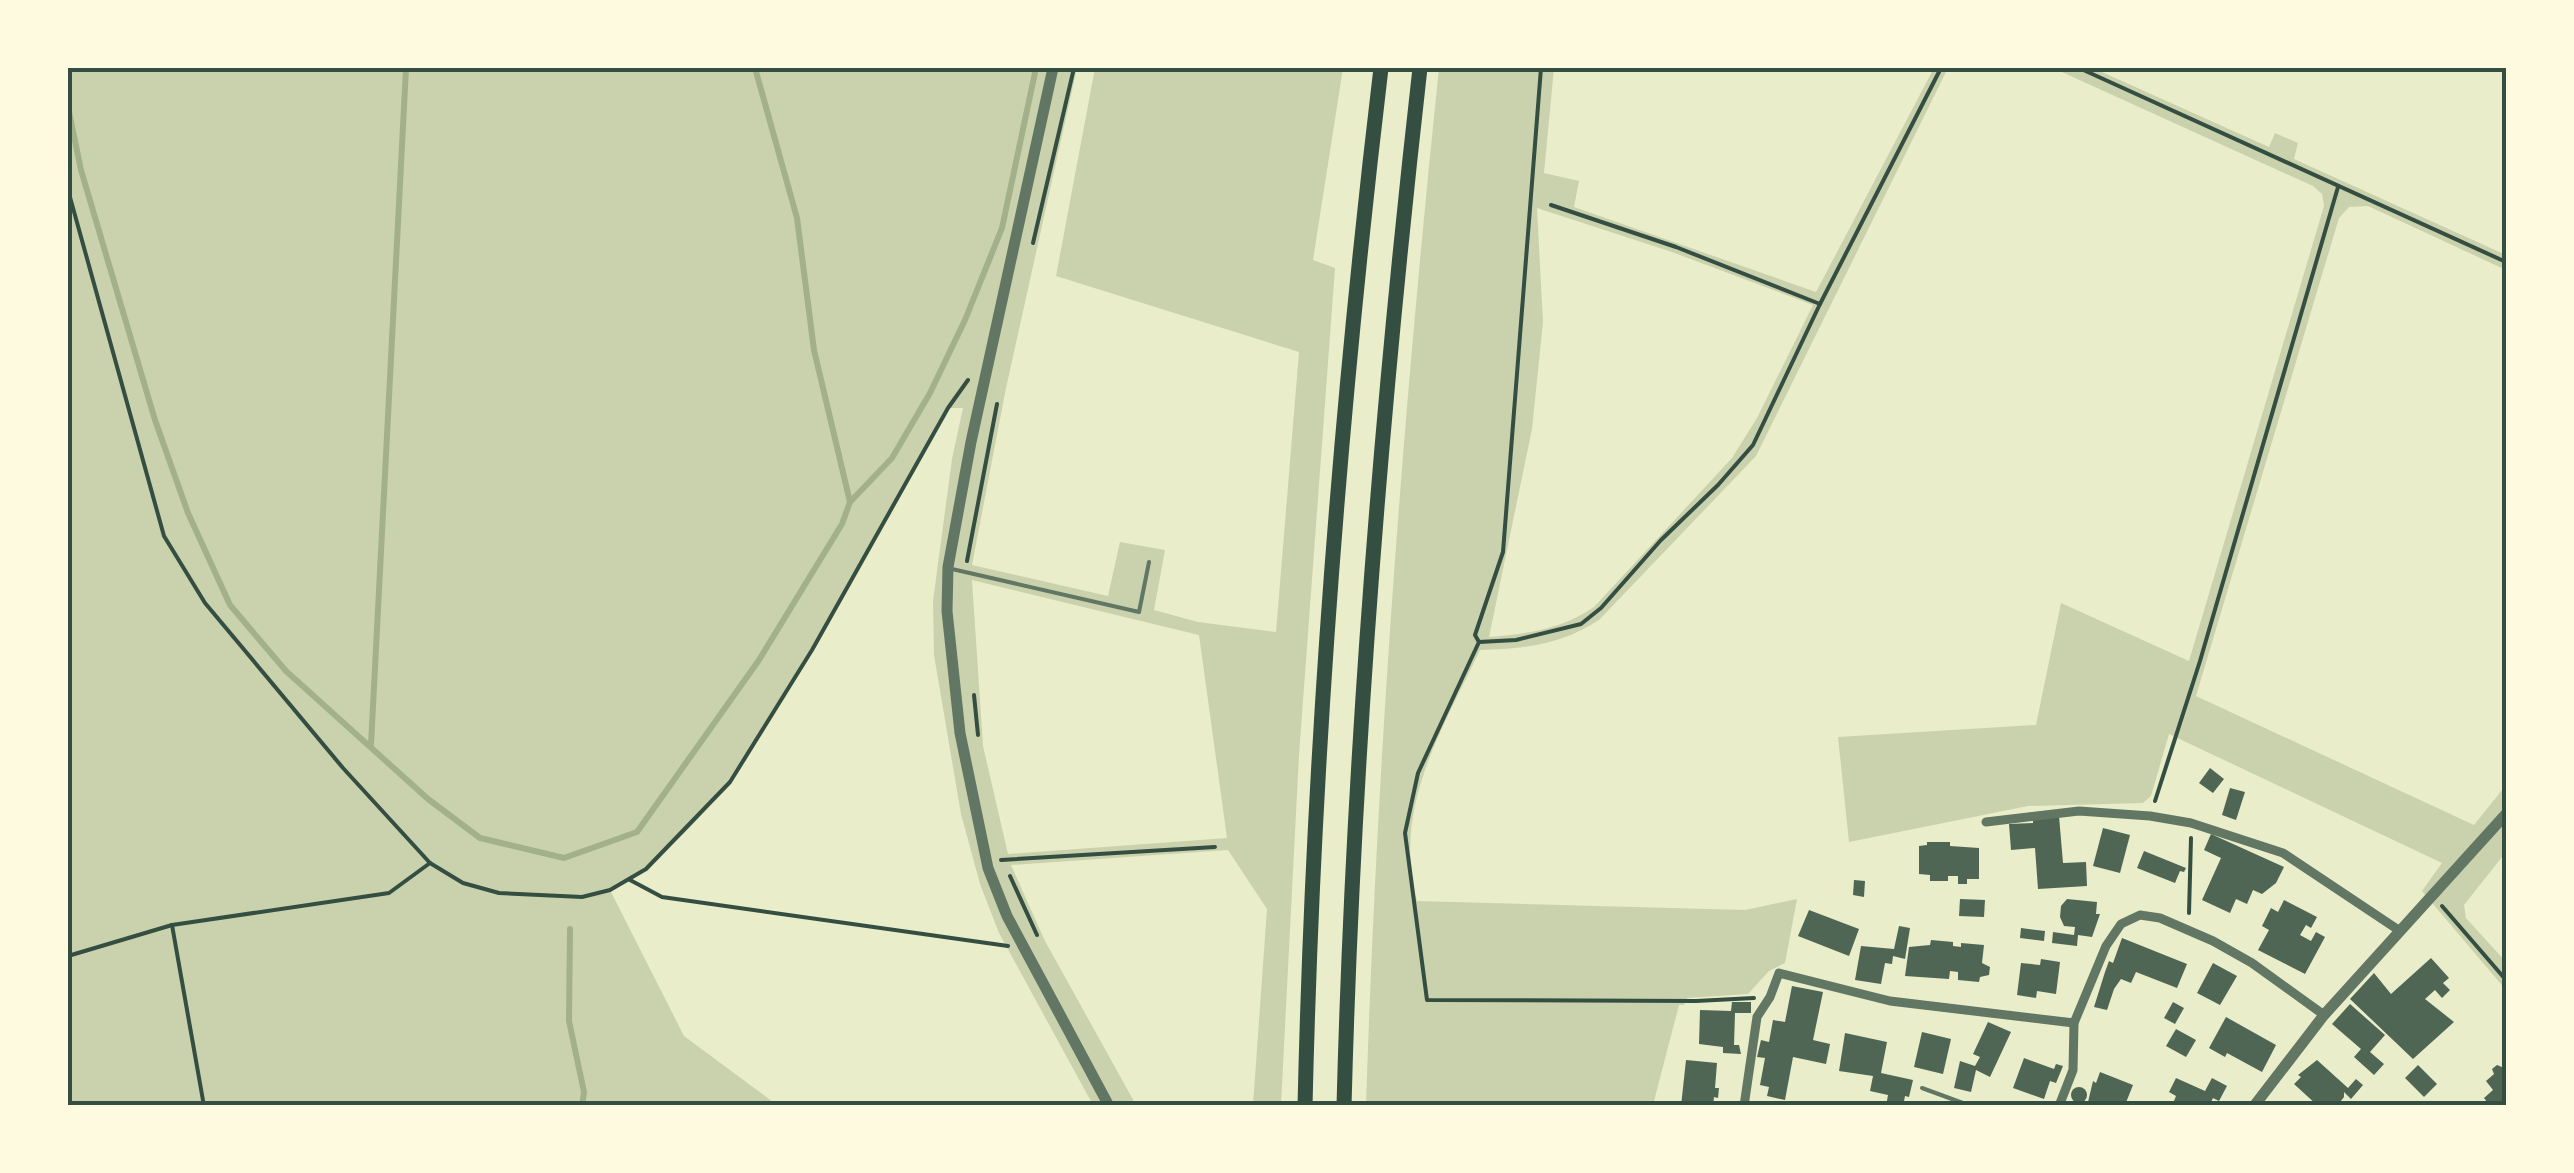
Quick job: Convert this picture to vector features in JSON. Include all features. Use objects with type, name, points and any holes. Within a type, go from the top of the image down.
[{"type":"highway","points":[[1305,1106],[1334,561],[1362,224],[1381,68]]},
{"type":"highway","points":[[1344,1106],[1354,836],[1371,566],[1420,68]]},
{"type":"street","points":[[1053,68],[989,352],[948,567],[950,664],[966,766],[987,862],[1022,947],[1109,1106]]},
{"type":"street","points":[[1986,822],[2079,811],[2191,823],[2283,853],[2400,931]]},
{"type":"street","points":[[2254,1106],[2324,1015],[2506,814]]},
{"type":"street","points":[[2059,1106],[2073,1070],[2074,1023],[2106,946],[2121,924],[2140,915],[2188,929],[2252,964],[2324,1015]]},
{"type":"street","points":[[1744,1106],[1757,1018],[1779,973],[1890,1001],[2074,1023]]},
{"type":"lane","points":[[948,567],[1138,612],[1149,562]]},
{"type":"lane","points":[[1922,1088],[1971,1106]]},
{"type":"path","points":[[1479,642],[1475,634],[1504,552],[1542,68]]},
{"type":"path","points":[[1479,642],[1555,633],[1580,624],[1601,608],[1660,540],[1753,445],[1941,68]]},
{"type":"path","points":[[2079,68],[2506,262]]},
{"type":"path","points":[[2150,816],[2200,661],[2338,187]]},
{"type":"path","points":[[68,190],[164,536],[205,603],[343,768],[430,863],[463,883],[498,893],[582,898],[610,890],[646,870],[730,782],[812,650],[948,408],[968,380]]},
{"type":"path","points":[[1551,205],[1676,247],[1820,304]]},
{"type":"path","points":[[1479,642],[1418,773],[1405,833],[1427,1000],[1696,1001],[1770,997]]},
{"type":"path","points":[[2188,929],[2191,823]]},
{"type":"path","points":[[987,862],[1215,847]]},
{"type":"path","points":[[68,956],[172,925],[389,893],[430,863]]},
{"type":"path","points":[[628,880],[662,897],[984,945],[1022,947]]},
{"type":"path","points":[[2442,906],[2506,980]]},
{"type":"path","points":[[172,925],[204,1106]]},
{"type":"green space","points":[[68,68],[1077,68],[1006,388],[972,565],[1108,596],[1120,542],[1165,550],[1154,610],[1198,622],[1276,632],[1299,352],[1056,276],[1095,68],[1343,68],[1313,260],[1335,268],[1299,755],[1281,1105],[1253,1105],[1267,909],[1228,850],[1011,865],[1045,941],[1136,1105],[1093,1105],[999,933],[980,884],[961,814],[934,655],[933,601],[952,459],[963,408],[948,408],[794,682],[743,762],[683,834],[649,864],[610,890],[684,1036],[777,1105],[68,1105]],"holes":[[[972,580],[1199,635],[1227,838],[1008,854],[983,746]]]},
{"type":"green space","points":[[1439,68],[1554,68],[1544,173],[1579,181],[1574,207],[1816,292],[1934,68],[1948,68],[1756,456],[1600,619],[1571,635],[1542,644],[1480,650],[1424,771],[1411,834],[1417,901],[1745,910],[1797,899],[1785,963],[1769,971],[1748,994],[1687,998],[1684,1005],[1679,1005],[1653,1105],[1366,1106],[1384,716]],"holes":[[[1537,208],[1672,252],[1813,305],[1757,418],[1732,458],[1594,607],[1557,625],[1489,637],[1532,429],[1543,322]]]},
{"type":"green space","points":[[2053,68],[2093,68],[2269,147],[2275,133],[2298,143],[2294,159],[2506,255],[2506,270],[2368,206],[2349,207],[2339,218],[2196,696],[2474,825],[2506,785],[2506,852],[2464,905],[2466,918],[2506,962],[2506,990],[2422,891],[2442,863],[2169,734],[2151,796],[2143,803],[2028,806],[1849,842],[1838,737],[2036,725],[2061,603],[2189,661],[2324,206],[2322,194],[2313,186]]},
{"type":"building","points":[[2210,768],[2224,779],[2213,793],[2199,783]]},
{"type":"building","points":[[2230,788],[2245,792],[2236,820],[2222,815]]},
{"type":"building","points":[[2059,816],[2063,863],[2086,862],[2087,886],[2038,889],[2035,848],[2011,850],[2009,824]]},
{"type":"building","points":[[2103,828],[2130,835],[2120,873],[2093,866]]},
{"type":"building","points":[[2211,834],[2284,867],[2276,883],[2262,894],[2253,890],[2247,904],[2236,899],[2230,913],[2202,900],[2221,858],[2204,850]]},
{"type":"building","points":[[1927,842],[1979,848],[1979,879],[1958,884],[1958,876],[1948,876],[1948,881],[1930,881],[1930,875],[1919,874],[1919,846]]},
{"type":"building","points":[[2144,851],[2186,868],[2180,871],[2175,883],[2137,868]]},
{"type":"building","points":[[1854,880],[1865,881],[1864,897],[1853,895]]},
{"type":"building","points":[[1960,899],[1985,900],[1984,917],[1959,916]]},
{"type":"building","points":[[2067,899],[2097,902],[2096,914],[2100,914],[2092,937],[2078,935],[2077,946],[2052,943],[2053,932],[2074,935],[2075,927],[2064,926],[2060,917],[2061,906]]},
{"type":"building","points":[[2284,900],[2317,917],[2311,928],[2306,925],[2300,935],[2311,941],[2316,932],[2325,937],[2305,974],[2258,950],[2269,930],[2262,926],[2271,908],[2278,912]]},
{"type":"building","points":[[1809,910],[1859,929],[1849,956],[1798,936]]},
{"type":"building","points":[[1899,926],[1910,928],[1905,959],[1893,956],[1892,964],[1885,963],[1881,984],[1855,980],[1861,946],[1894,949]]},
{"type":"building","points":[[2021,928],[2045,931],[2044,941],[2020,938]]},
{"type":"building","points":[[2122,938],[2187,964],[2177,988],[2136,972],[2131,983],[2121,979],[2107,1010],[2094,1007],[2109,961],[2113,963]]},
{"type":"building","points":[[1931,940],[1953,942],[1953,946],[1961,947],[1961,943],[1984,945],[1982,963],[1990,967],[1989,975],[1980,977],[1979,982],[1958,980],[1958,972],[1950,971],[1949,979],[1905,976],[1909,947],[1930,945]]},
{"type":"building","points":[[2431,958],[2449,978],[2443,983],[2450,990],[2442,998],[2435,990],[2425,999],[2454,1022],[2413,1059],[2350,999],[2374,973],[2391,994]]},
{"type":"building","points":[[2041,959],[2060,962],[2056,994],[2037,991],[2036,998],[2017,995],[2021,963],[2040,965]]},
{"type":"building","points":[[2213,963],[2237,976],[2220,1005],[2197,993]]},
{"type":"building","points":[[1792,986],[1823,992],[1813,1040],[1830,1044],[1826,1064],[1793,1057],[1785,1100],[1767,1096],[1769,1087],[1760,1085],[1765,1058],[1757,1057],[1761,1040],[1769,1042],[1773,1020],[1785,1022]]},
{"type":"building","points":[[1732,1002],[1751,1002],[1751,1013],[1735,1013],[1734,1045],[1739,1045],[1741,1054],[1723,1053],[1723,1047],[1699,1044],[1700,1010],[1731,1011]]},
{"type":"building","points":[[2173,1002],[2184,1008],[2175,1024],[2164,1018]]},
{"type":"building","points":[[2350,1004],[2385,1035],[2370,1052],[2384,1064],[2374,1075],[2354,1057],[2361,1049],[2332,1024]]},
{"type":"building","points":[[2226,1017],[2276,1045],[2262,1072],[2209,1048]]},
{"type":"building","points":[[1988,1022],[2011,1032],[1990,1077],[1976,1070],[1971,1092],[1954,1088],[1960,1061],[1975,1066],[1980,1057],[1973,1054]]},
{"type":"building","points":[[2176,1029],[2196,1040],[2186,1057],[2166,1046]]},
{"type":"building","points":[[1922,1032],[1951,1039],[1943,1074],[1914,1067]]},
{"type":"building","points":[[1845,1033],[1887,1042],[1881,1073],[1913,1080],[1903,1106],[1886,1106],[1888,1095],[1870,1091],[1873,1076],[1839,1071]]},
{"type":"building","points":[[2024,1058],[2054,1069],[2056,1064],[2063,1066],[2056,1083],[2050,1081],[2044,1099],[2013,1088]]},
{"type":"building","points":[[1686,1060],[1717,1063],[1715,1088],[1719,1088],[1713,1106],[1681,1106]]},
{"type":"building","points":[[2317,1060],[2348,1088],[2356,1079],[2363,1085],[2351,1099],[2344,1092],[2337,1106],[2318,1106],[2294,1084],[2301,1077],[2298,1075]]},
{"type":"building","points":[[2506,1063],[2506,1104],[2490,1106],[2484,1098],[2493,1090],[2486,1081],[2494,1074],[2492,1069]]},
{"type":"building","points":[[2418,1065],[2437,1084],[2424,1097],[2405,1078]]},
{"type":"building","points":[[2100,1072],[2133,1085],[2125,1105],[2088,1102],[2093,1081],[2096,1083]]},
{"type":"building","points":[[2176,1078],[2205,1091],[2212,1078],[2227,1086],[2219,1101],[2213,1098],[2209,1106],[2172,1106],[2176,1096],[2169,1092]]},
{"type":"building","points":[[2079,1087],[2087,1095],[2079,1103],[2071,1095]]},
{"type":"waterway","points":[[371,745],[406,68]]},
{"type":"waterway","points":[[68,107],[81,170],[155,420],[188,513],[230,605],[286,671],[428,799],[480,838],[564,858],[637,832],[759,660],[842,524],[850,502],[814,350],[797,218],[755,68]]},
{"type":"waterway","points":[[851,501],[892,458],[930,393],[965,320],[1002,228],[1036,68]]},
{"type":"waterway","points":[[570,929],[569,1021],[584,1092],[582,1106]]}]
